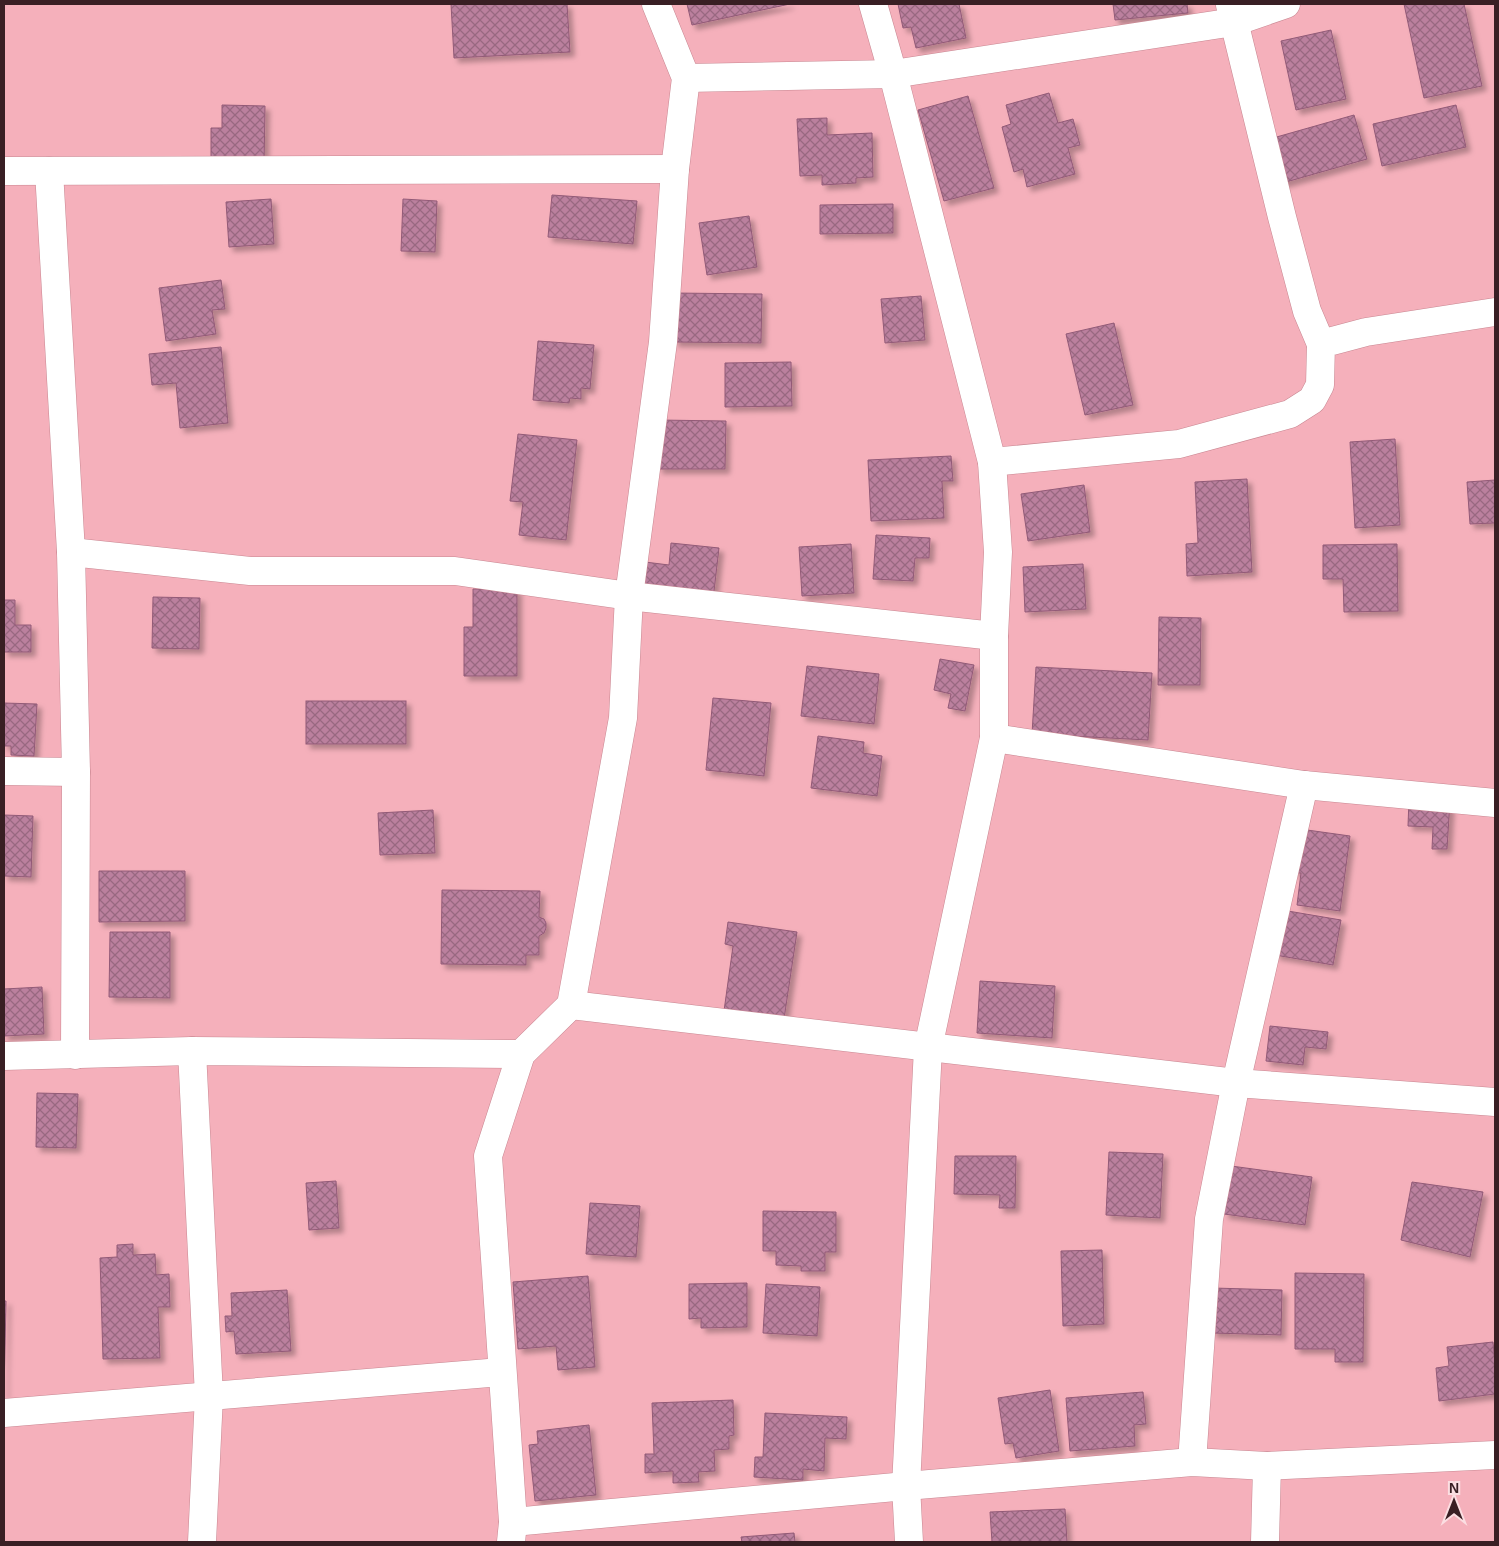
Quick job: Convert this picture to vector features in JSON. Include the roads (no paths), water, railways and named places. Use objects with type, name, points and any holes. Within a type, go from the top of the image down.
[{"type":"street","points":[[656,4],[686,78],[674,169],[663,342],[629,596],[623,718],[571,1005],[521,1054],[488,1156],[512,1532],[906,1486],[1192,1462],[1267,1466],[1495,1455]]},
{"type":"street","points":[[873,4],[893,74],[992,462],[998,552],[994,636],[994,738],[928,1048],[906,1486],[909,1542]]},
{"type":"street","points":[[686,78],[893,74],[1286,4]]},
{"type":"street","points":[[992,462],[1179,444],[1290,414],[1312,400],[1320,385],[1321,344],[1307,311],[1232,13]]},
{"type":"street","points":[[4,171],[674,169]]},
{"type":"street","points":[[49,171],[71,552],[76,772],[75,1055]]},
{"type":"street","points":[[1321,344],[1366,332],[1495,312]]},
{"type":"street","points":[[71,552],[250,571],[455,571],[629,596],[994,636]]},
{"type":"street","points":[[994,738],[1304,784],[1495,803]]},
{"type":"street","points":[[4,771],[76,772]]},
{"type":"street","points":[[1192,1462],[1209,1219],[1236,1083],[1304,784]]},
{"type":"street","points":[[571,1005],[1236,1083],[1495,1102]]},
{"type":"street","points":[[4,1056],[192,1051],[521,1054]]},
{"type":"street","points":[[192,1051],[209,1396],[202,1542]]},
{"type":"street","points":[[4,1413],[502,1372]]},
{"type":"street","points":[[1265,1542],[1267,1466]]}]
